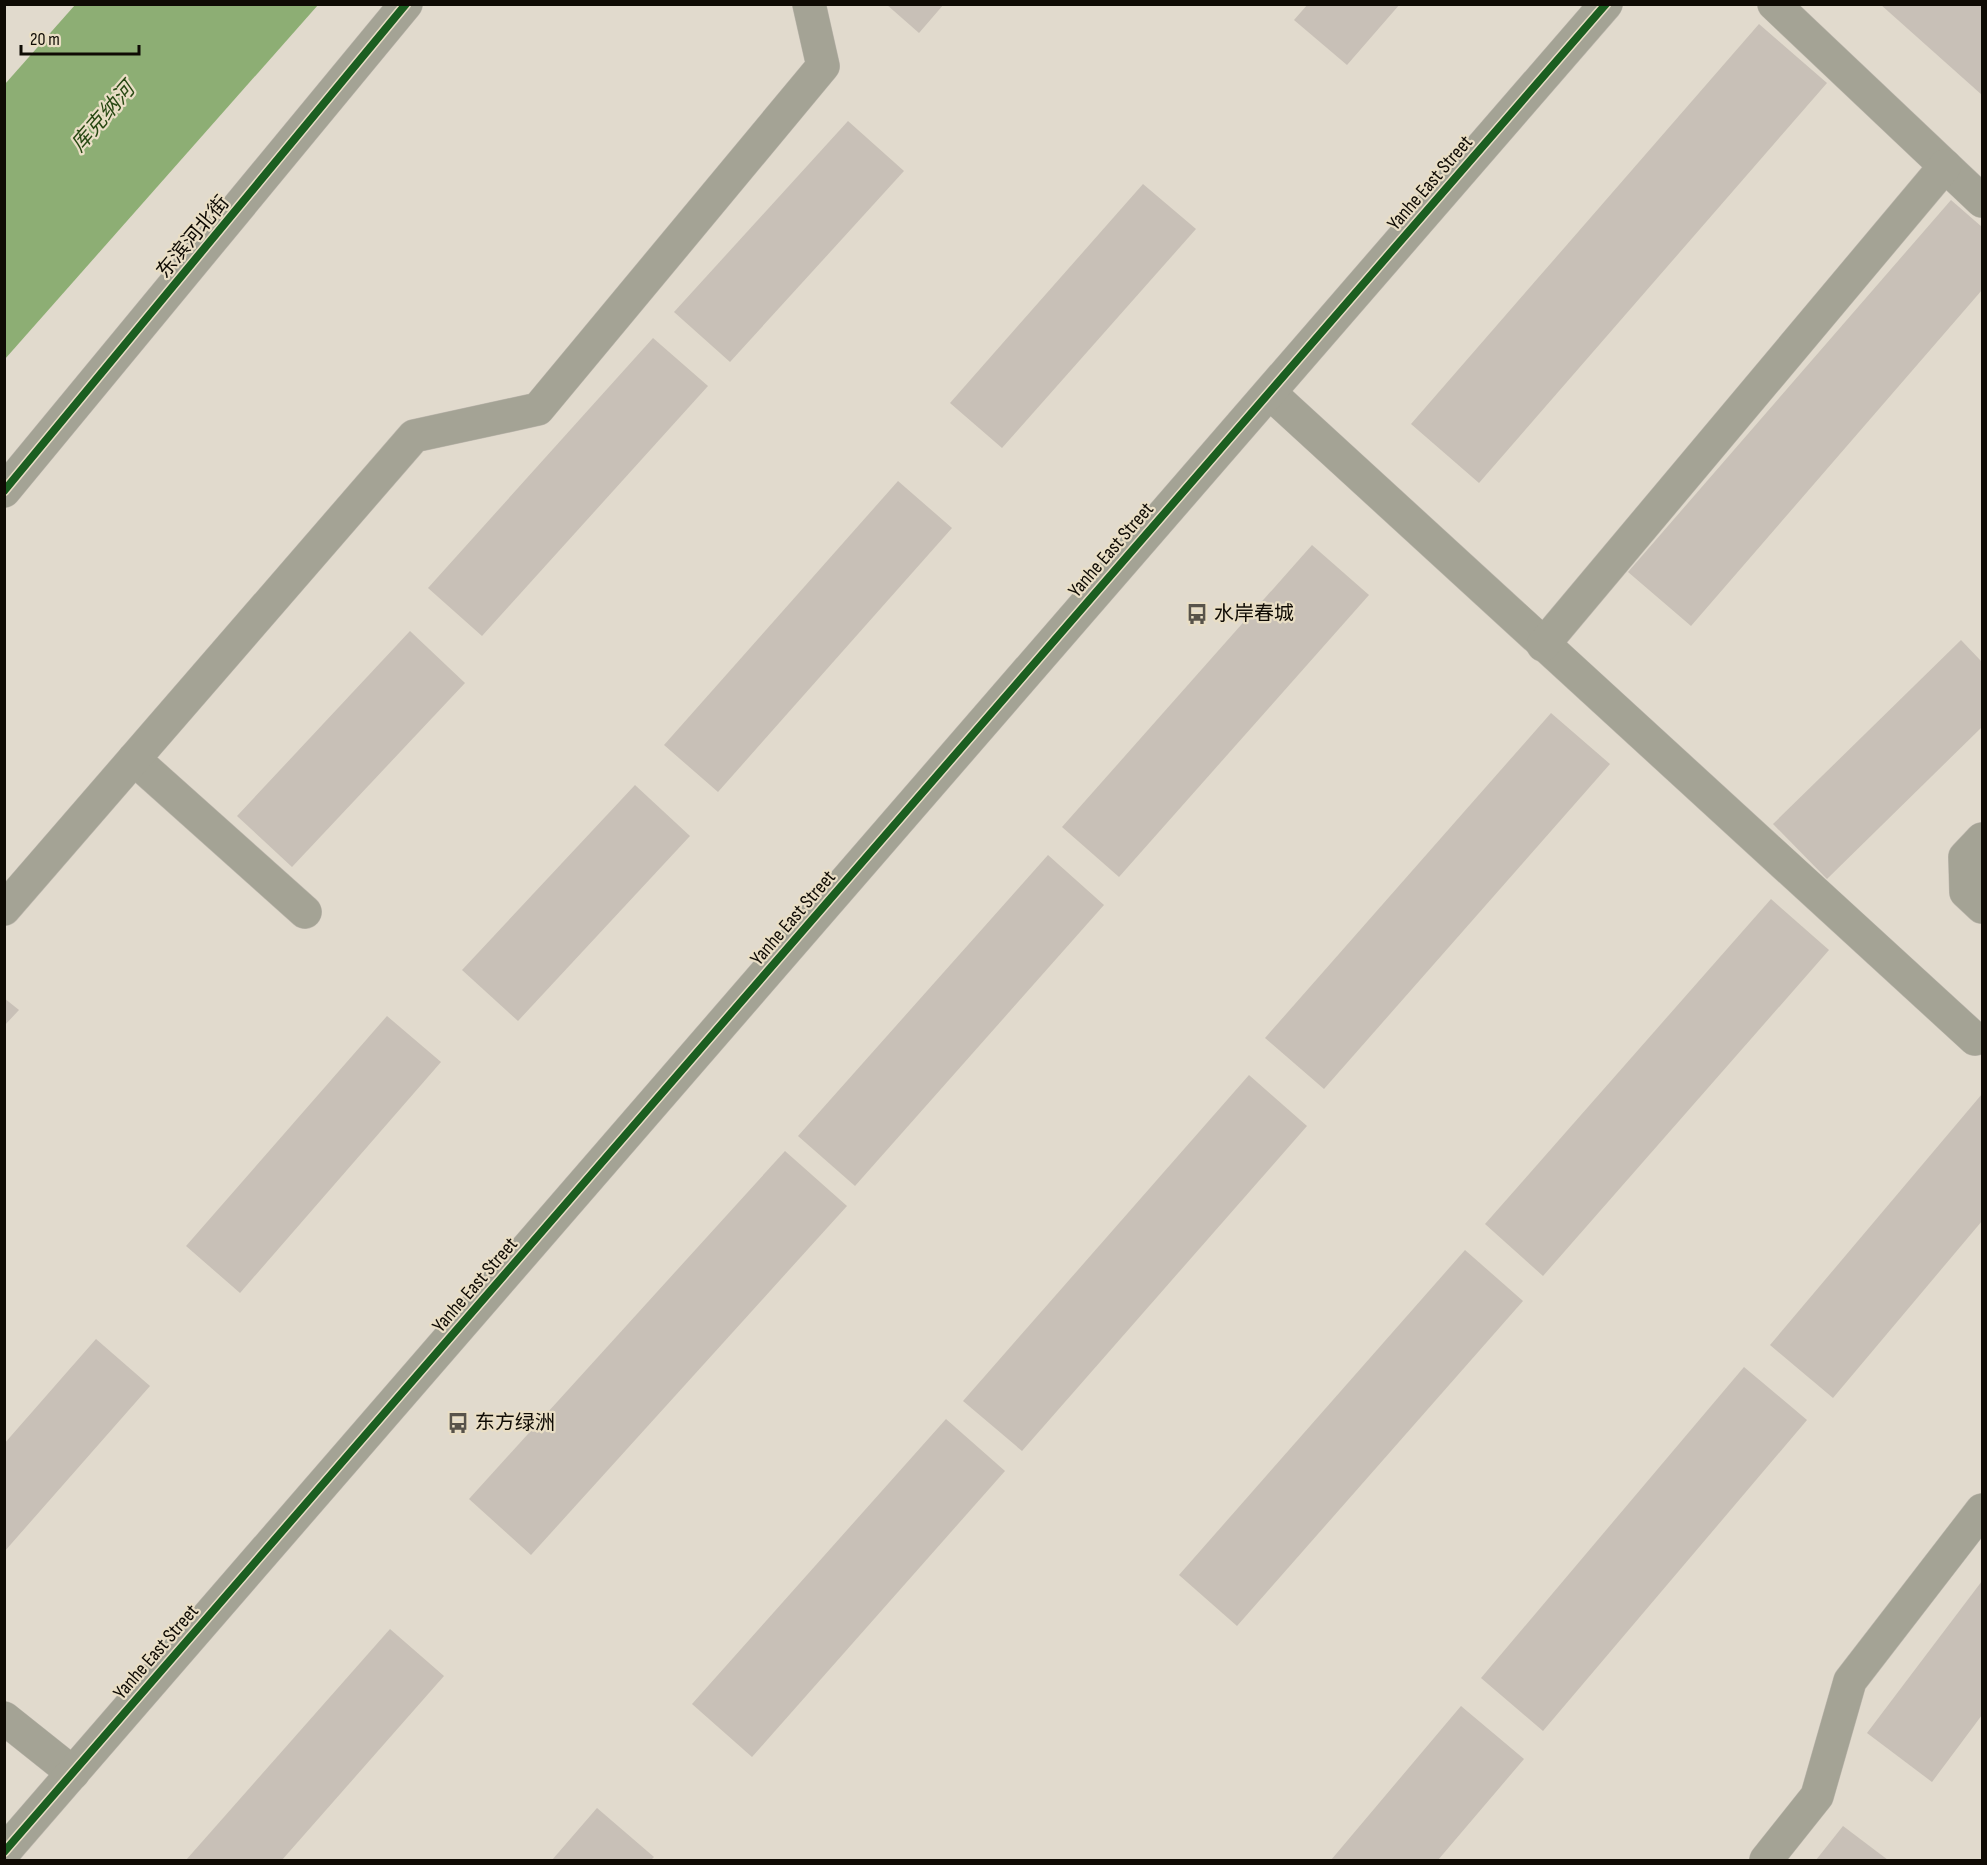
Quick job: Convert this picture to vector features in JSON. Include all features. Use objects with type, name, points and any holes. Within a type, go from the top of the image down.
[{"type":"street","name":"东滨河北街","points":[[4,491],[406,4]]},
{"type":"street","points":[[4,909],[414,436],[538,409],[823,66],[809,4]]},
{"type":"street","name":"Yanhe East Street","points":[[4,1852],[1606,4]]},
{"type":"street","points":[[1774,4],[1983,201]]},
{"type":"street","points":[[1543,645],[1945,166]]},
{"type":"street","points":[[1270,393],[1975,1039]]},
{"type":"street","points":[[134,759],[305,912]]},
{"type":"street","points":[[1983,839],[1965,857],[1966,892],[1983,907]]},
{"type":"street","points":[[1766,1860],[1817,1796],[1851,1681],[1983,1510]]},
{"type":"street","points":[[4,1718],[73,1773]]},
{"type":"water","name":"库克纳河","points":[[75,5],[318,5],[5,359],[5,84]]},
{"type":"building","points":[[886,4],[944,4],[919,33]]},
{"type":"building","points":[[1308,4],[1400,4],[1347,65],[1294,20]]},
{"type":"building","points":[[1880,4],[1982,4],[1982,95]]},
{"type":"building","points":[[1759,24],[1827,83],[1479,483],[1411,424]]},
{"type":"building","points":[[848,121],[904,171],[730,362],[674,312]]},
{"type":"building","points":[[1143,184],[1196,229],[1002,448],[950,403]]},
{"type":"building","points":[[1951,200],[1982,227],[1982,290],[1691,626],[1628,572]]},
{"type":"building","points":[[653,338],[708,386],[482,636],[428,588]]},
{"type":"building","points":[[898,481],[952,528],[718,792],[664,745]]},
{"type":"building","points":[[1312,545],[1369,595],[1119,877],[1062,827]]},
{"type":"building","points":[[410,631],[465,683],[292,867],[237,816]]},
{"type":"building","points":[[1961,640],[1982,662],[1982,727],[1827,879],[1773,824]]},
{"type":"building","points":[[1551,713],[1610,764],[1324,1089],[1265,1038]]},
{"type":"building","points":[[635,785],[690,836],[518,1021],[462,970]]},
{"type":"building","points":[[1048,855],[1104,905],[855,1186],[798,1136]]},
{"type":"building","points":[[1771,899],[1829,950],[1543,1276],[1485,1224]]},
{"type":"building","points":[[4,998],[19,1010],[4,1026]]},
{"type":"building","points":[[387,1016],[441,1062],[240,1293],[186,1246]]},
{"type":"building","points":[[1249,1075],[1307,1126],[1022,1451],[963,1401]]},
{"type":"building","points":[[1982,1094],[1982,1221],[1833,1398],[1770,1345]]},
{"type":"building","points":[[785,1151],[847,1206],[531,1555],[469,1499]]},
{"type":"building","points":[[1465,1250],[1523,1301],[1237,1626],[1179,1575]]},
{"type":"building","points":[[96,1339],[150,1386],[4,1552],[4,1444]]},
{"type":"building","points":[[1744,1367],[1807,1420],[1543,1731],[1481,1678]]},
{"type":"building","points":[[946,1419],[1005,1471],[752,1757],[692,1704]]},
{"type":"building","points":[[1982,1581],[1982,1715],[1932,1782],[1867,1733]]},
{"type":"building","points":[[390,1629],[444,1676],[282,1860],[186,1860]]},
{"type":"building","points":[[1461,1706],[1524,1759],[1438,1860],[1331,1860]]},
{"type":"building","points":[[597,1808],[654,1857],[651,1860],[552,1860]]},
{"type":"building","points":[[1843,1826],[1888,1860],[1816,1860]]},
{"type":"cycle path","points":[[4,491],[406,4]]},
{"type":"cycle path","points":[[4,1852],[1606,4]]},
{"type":"place","name":"水岸春城","points":[[1197,614]]},
{"type":"place","name":"东方绿洲","points":[[458,1423]]}]
